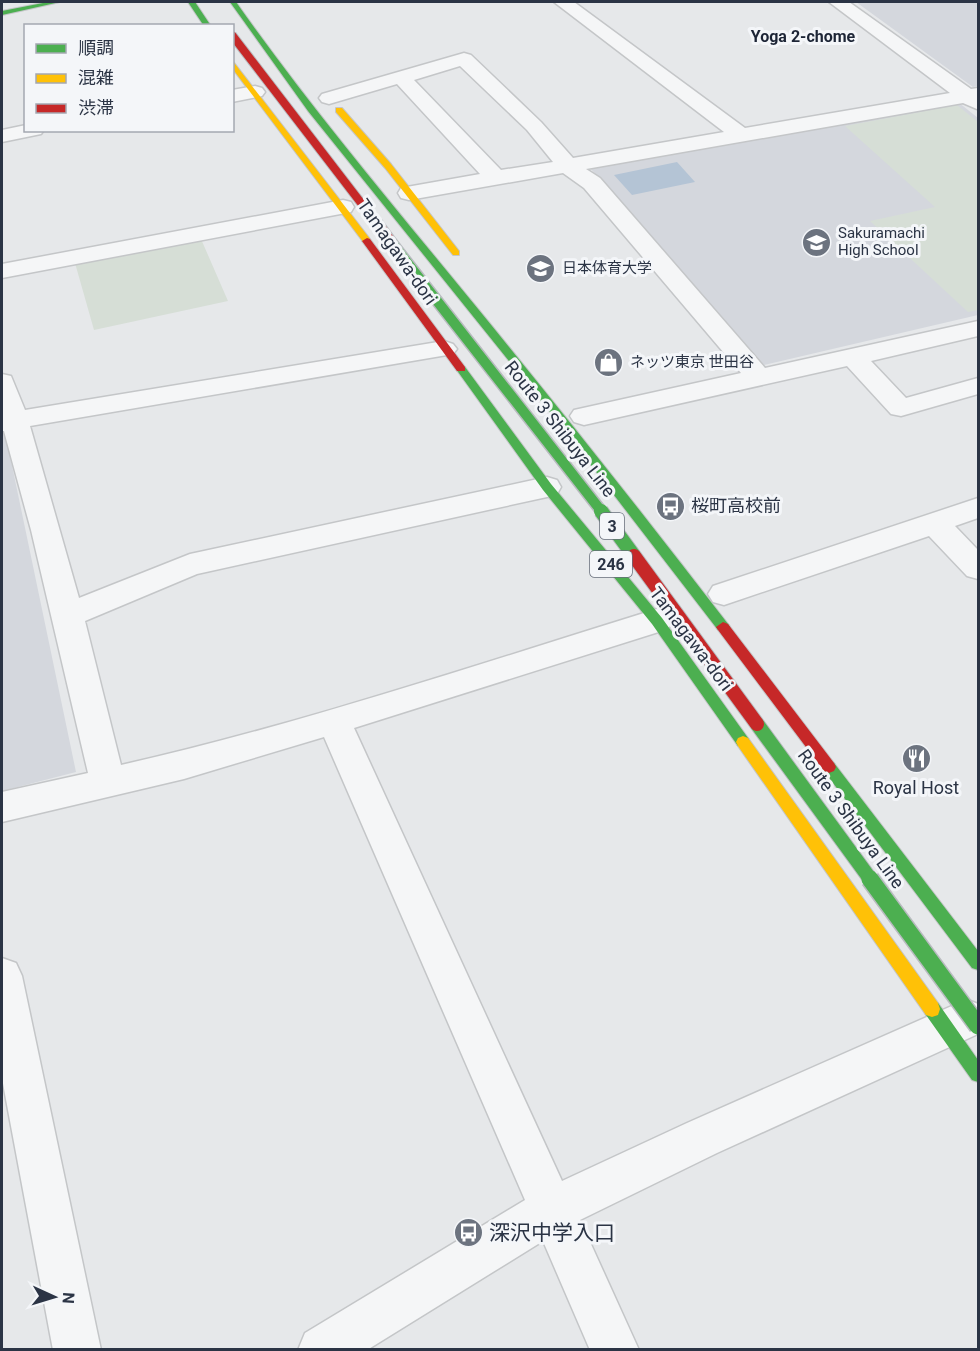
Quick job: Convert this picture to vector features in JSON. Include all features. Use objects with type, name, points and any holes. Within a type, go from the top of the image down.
[{"type":"main road","points":[[2,13],[56,2]]},
{"type":"main road","points":[[192,2],[207,24]]},
{"type":"main road","name":"Route 3 Shibuya Line","points":[[233,2],[256,38],[330,134],[614,483],[978,963]]},
{"type":"main road","name":"Route 3 Shibuya Line","points":[[234,38],[310,139],[589,494],[968,1023]]},
{"type":"main road","name":"Tamagawa-dori","points":[[234,65],[343,207],[444,349],[547,487],[657,621],[968,1023],[978,1074]]},
{"type":"main road","points":[[325,94],[409,193],[468,268]]},
{"type":"street","points":[[563,2],[741,135]]},
{"type":"street","points":[[838,2],[975,98]]},
{"type":"street","points":[[325,94],[401,77],[464,59],[534,126],[568,166],[592,183],[760,379]]},
{"type":"street","points":[[401,77],[496,178]]},
{"type":"street","points":[[234,96],[255,92]]},
{"type":"street","points":[[409,193],[741,135],[975,98]]},
{"type":"street","points":[[2,136],[24,132]]},
{"type":"street","points":[[2,271],[343,207]]},
{"type":"street","points":[[584,416],[854,358],[972,337]]},
{"type":"street","points":[[8,421],[444,349]]},
{"type":"street","points":[[854,358],[901,408],[978,386]]},
{"type":"street","points":[[2,382],[8,421],[68,615],[107,780]]},
{"type":"street","points":[[68,615],[190,565],[547,487]]},
{"type":"street","points":[[724,594],[978,508]]},
{"type":"street","points":[[934,523],[978,568]]},
{"type":"street","points":[[2,807],[107,780],[184,765],[657,621]]},
{"type":"street","points":[[334,721],[615,1350]]},
{"type":"street","points":[[2,975],[77,1350]]},
{"type":"street","points":[[322,1350],[553,1209],[702,1137],[968,1023]]},
{"type":"shaded area","points":[[856,2],[978,2],[978,86],[973,87]]},
{"type":"shaded area","name":"Sakuramachi High School","points":[[958,102],[978,118],[978,315],[764,365],[591,169]]},
{"type":"shaded area","points":[[957,105],[978,122],[978,310],[968,312],[870,221],[935,207],[845,126]]},
{"type":"shaded area","points":[[201,239],[228,301],[94,330],[75,263]]},
{"type":"shaded area","points":[[2,430],[5,432],[76,772],[2,791]]},
{"type":"water","points":[[677,162],[695,182],[632,195],[614,175]]},
{"type":"traffic: fast","points":[[2,13],[56,2]]},
{"type":"traffic: fast","points":[[192,2],[207,24]]},
{"type":"traffic: fast","points":[[233,2],[311,109],[554,410],[723,627]]},
{"type":"traffic: fast","points":[[391,242],[589,494],[634,556]]},
{"type":"traffic: fast","points":[[461,369],[547,487],[657,621],[743,742]]},
{"type":"traffic: fast","points":[[757,724],[978,1026]]},
{"type":"traffic: fast","points":[[829,767],[978,963]]},
{"type":"traffic: fast","points":[[932,1009],[978,1074]]},
{"type":"traffic: slow","points":[[234,65],[367,241]]},
{"type":"traffic: slow","points":[[339,110],[388,166],[456,253]]},
{"type":"traffic: slow","points":[[743,742],[932,1009]]},
{"type":"traffic: jam","points":[[234,38],[391,242]]},
{"type":"traffic: jam","points":[[367,241],[461,369]]},
{"type":"traffic: jam","points":[[634,556],[757,724]]},
{"type":"traffic: jam","points":[[723,627],[829,767]]},
{"type":"place","name":"Sakuramachi High School","points":[[817,242]]},
{"type":"place","name":"日本体育大学","points":[[541,268]]},
{"type":"place","name":"ネッツ東京 世田谷","points":[[609,362]]},
{"type":"place","name":"桜町高校前","points":[[670,506]]},
{"type":"place","name":"Royal Host","points":[[916,759]]},
{"type":"place","name":"深沢中学入口","points":[[468,1233]]},
{"type":"district","name":"Yoga 2-chome","points":[[803,36]]}]
